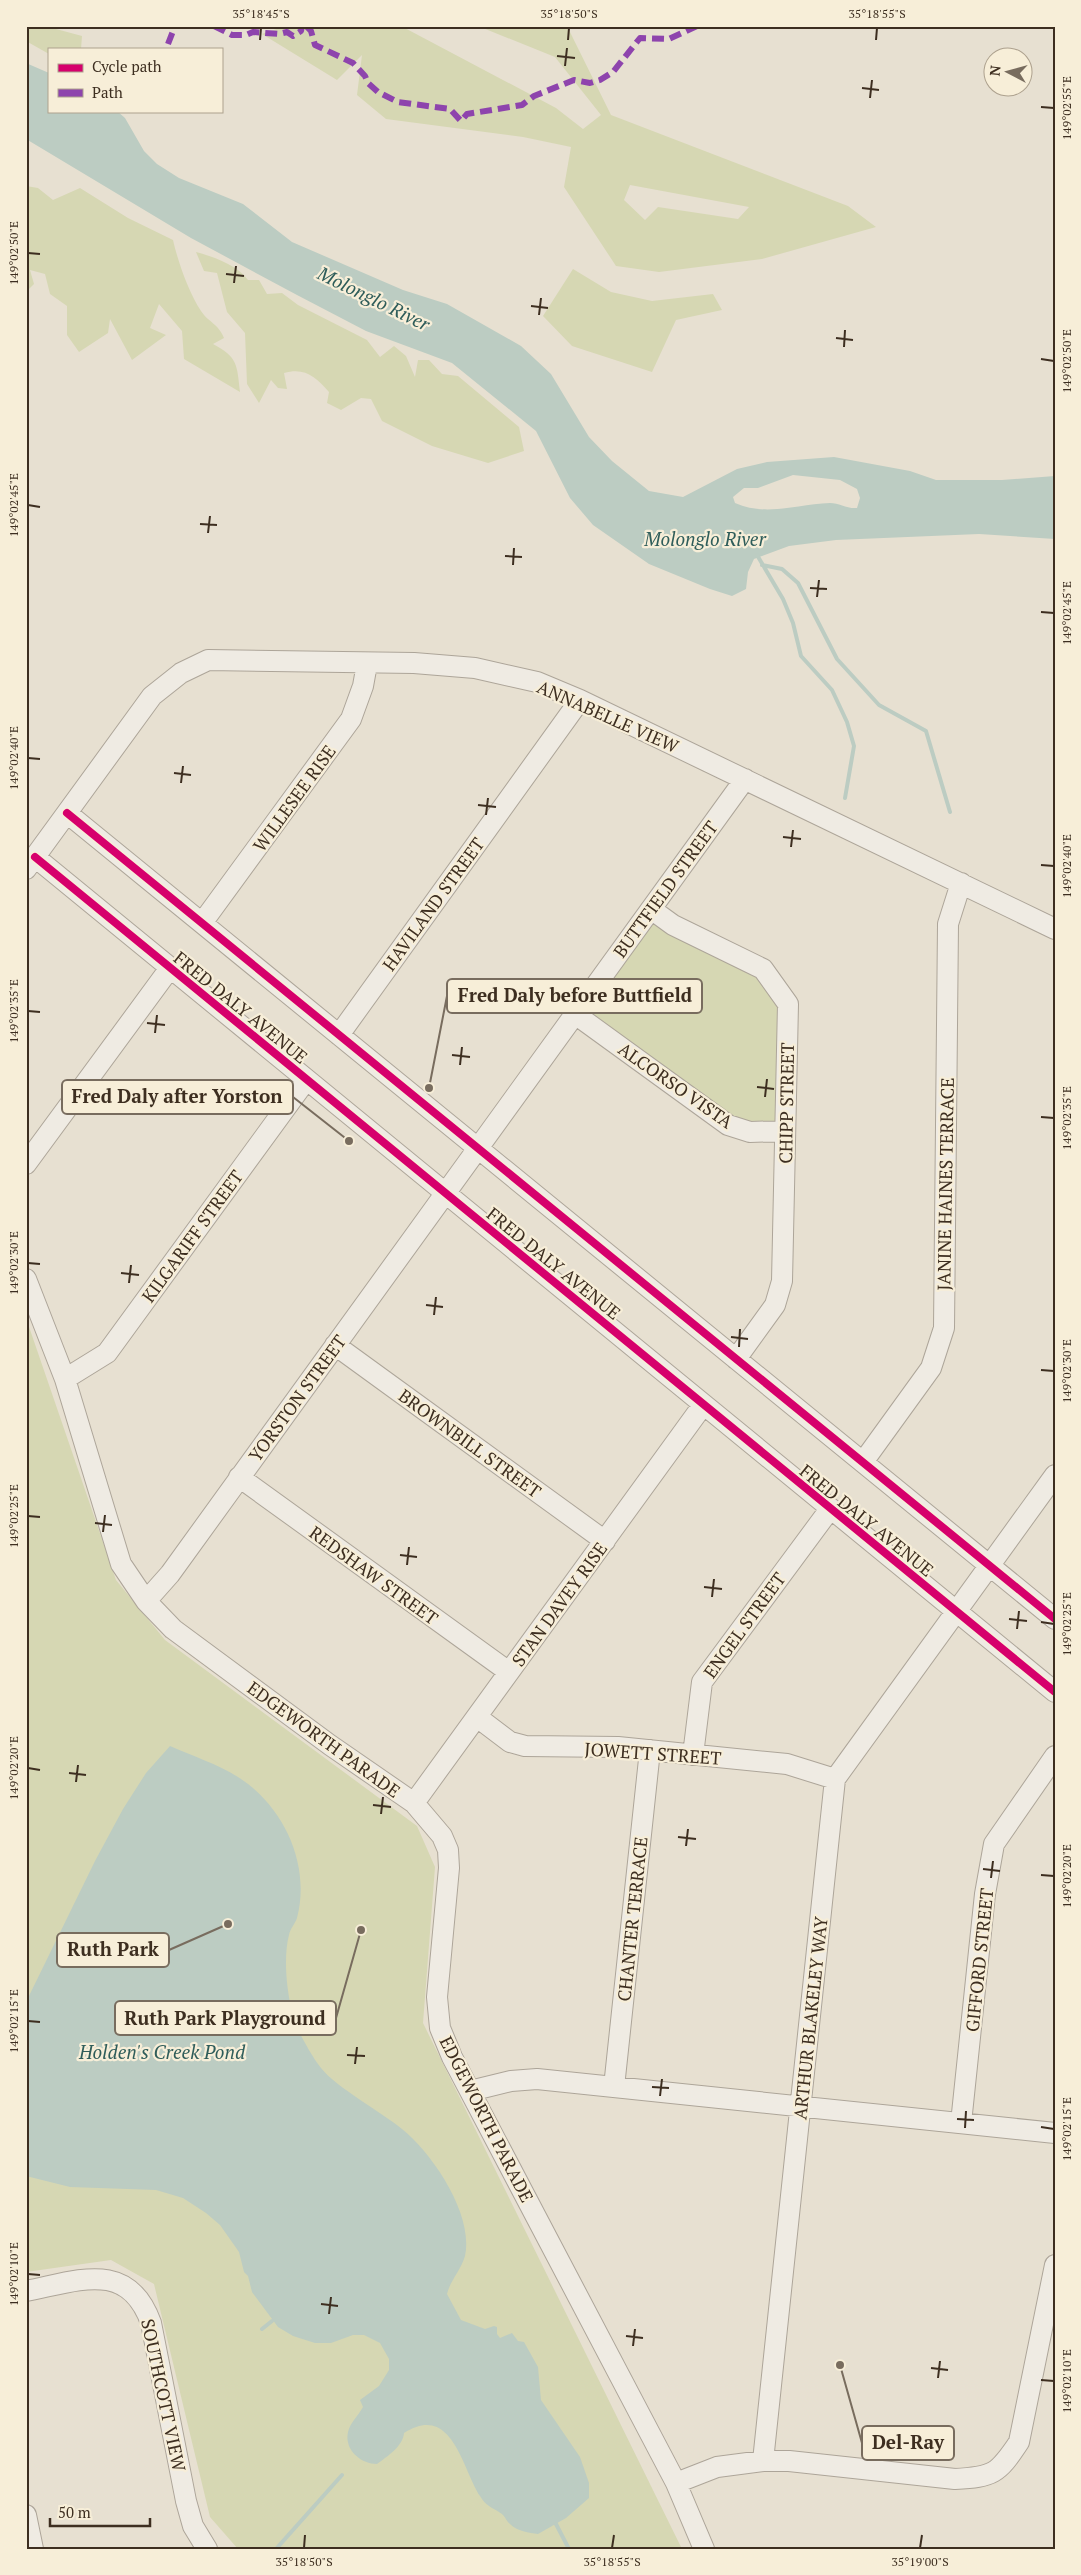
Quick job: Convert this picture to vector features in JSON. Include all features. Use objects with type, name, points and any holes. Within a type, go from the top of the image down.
[{"type":"street","name":"ANNABELLE VIEW","points":[[30,863],[152,696],[181,672],[208,660],[367,664],[414,663],[475,668],[537,682],[580,700],[1055,929]]},
{"type":"street","name":"WILLESEE RISE","points":[[202,923],[351,719],[363,686],[367,664]]},
{"type":"street","name":"HAVILAND STREET","points":[[339,1035],[580,700]]},
{"type":"street","name":"BUTTFIELD STREET","points":[[445,1193],[744,779]]},
{"type":"street","points":[[67,813],[1055,1619]]},
{"type":"street","name":"FRED DALY AVENUE","points":[[30,863],[170,968],[1055,1692]]},
{"type":"street","name":"JANINE HAINES TERRACE","points":[[863,1462],[931,1368],[944,1328],[948,924],[961,883]]},
{"type":"street","name":"CHIPP STREET","points":[[651,909],[673,924],[763,969],[788,1004],[782,1282],[774,1304],[736,1359]]},
{"type":"street","points":[[26,1164],[170,968]]},
{"type":"street","name":"ALCORSO VISTA","points":[[575,1014],[728,1125],[750,1132],[785,1131]]},
{"type":"street","name":"KILGARIFF STREET","points":[[65,1379],[107,1353],[306,1080]]},
{"type":"street","name":"YORSTON STREET","points":[[146,1601],[164,1582],[445,1193]]},
{"type":"street","name":"EDGEWORTH PARADE","points":[[26,1278],[65,1379],[121,1564],[146,1601],[173,1629],[330,1745],[414,1803],[435,1825],[448,1850],[449,1888],[438,2011],[440,2028],[470,2091],[676,2483],[704,2549]]},
{"type":"street","name":"BROWNBILL STREET","points":[[335,1345],[605,1541]]},
{"type":"street","name":"STAN DAVEY RISE","points":[[414,1803],[703,1405]]},
{"type":"street","points":[[835,1779],[1055,1475]]},
{"type":"street","name":"REDSHAW STREET","points":[[239,1478],[509,1672]]},
{"type":"street","name":"ENGEL STREET","points":[[693,1755],[702,1682],[830,1509]]},
{"type":"street","name":"JOWETT STREET","points":[[477,1717],[510,1742],[525,1746],[618,1747],[786,1764],[835,1779]]},
{"type":"street","name":"CHANTER TERRACE","points":[[614,2087],[650,1750]]},
{"type":"street","name":"GIFFORD STREET","points":[[961,2123],[985,1894],[994,1844],[1055,1756]]},
{"type":"street","name":"ARTHUR BLAKELEY WAY","points":[[763,2461],[835,1779]]},
{"type":"street","points":[[470,2091],[526,2079],[1055,2133]]},
{"type":"street","points":[[676,2483],[717,2467],[763,2461],[788,2461],[955,2479],[982,2477],[1004,2465],[1019,2442],[1055,2265]]},
{"type":"street","name":"SOUTHCOTT VIEW","points":[[26,2290],[103,2278],[120,2283],[134,2293],[145,2306],[151,2323],[186,2501],[194,2526],[206,2549]]},
{"type":"street","points":[[26,2515],[33,2549]]},
{"type":"green space","points":[[26,26],[45,26],[82,36],[81,48],[48,48],[48,53],[26,41]]},
{"type":"green space","points":[[285,26],[401,26],[556,108],[583,129],[601,115],[555,57],[478,26],[567,26],[611,115],[848,206],[876,227],[762,259],[659,272],[616,266],[564,187],[571,147],[523,137],[386,119],[357,95],[362,55],[337,80],[262,34]],"holes":[[[630,185],[749,207],[738,219],[658,207],[645,220],[624,200]]]},
{"type":"green space","points":[[26,186],[38,188],[53,200],[80,188],[128,218],[173,240],[184,277],[192,295],[204,315],[219,329],[224,338],[213,344],[227,353],[235,363],[240,392],[184,359],[182,331],[159,304],[150,328],[166,335],[132,360],[110,319],[108,333],[79,352],[67,335],[67,306],[50,294],[45,274],[30,270],[34,284],[26,292]]},
{"type":"green space","points":[[196,252],[231,266],[248,280],[259,280],[267,294],[282,293],[298,305],[367,340],[380,357],[394,346],[406,356],[415,377],[418,360],[429,360],[442,374],[458,376],[519,427],[524,451],[488,463],[432,446],[382,421],[371,399],[361,398],[341,410],[327,403],[329,392],[315,378],[304,372],[291,371],[284,373],[287,389],[278,388],[271,380],[259,403],[247,384],[245,333],[227,312],[217,273],[204,271]]},
{"type":"green space","points":[[573,269],[611,292],[652,301],[713,294],[722,310],[676,320],[652,372],[572,346],[543,316]]},
{"type":"green space","points":[[651,909],[763,969],[788,1004],[785,1131],[750,1132],[575,1014]]},
{"type":"green space","points":[[26,1318],[116,1580],[165,1640],[417,1826],[435,1867],[423,2023],[682,2549],[238,2549],[210,2517],[154,2284],[111,2260],[26,2272]]},
{"type":"water","name":"Molonglo River","points":[[26,63],[48,73],[48,112],[118,112],[125,118],[144,151],[157,164],[179,178],[243,204],[292,242],[403,290],[447,304],[521,346],[551,374],[589,437],[612,461],[649,491],[683,497],[737,469],[767,462],[834,457],[910,471],[936,480],[1002,480],[1055,476],[1055,539],[979,534],[836,540],[789,546],[754,559],[748,572],[746,589],[732,596],[710,589],[649,564],[593,525],[570,498],[536,431],[452,363],[366,331],[191,238],[26,139]],"holes":[[[793,475],[840,480],[857,489],[860,498],[857,508],[830,503],[782,509],[758,509],[735,503],[733,497],[744,488],[758,488]]]},
{"type":"water","name":"Holden's Creek Pond","points":[[170,1746],[238,1777],[269,1804],[281,1820],[297,1858],[300,1878],[297,1918],[290,1933],[286,1958],[289,1998],[299,2032],[315,2060],[328,2076],[393,2122],[414,2140],[438,2169],[448,2186],[463,2222],[466,2240],[465,2256],[447,2294],[461,2320],[485,2329],[497,2327],[497,2334],[500,2338],[512,2333],[518,2341],[524,2342],[538,2367],[541,2400],[580,2457],[589,2483],[589,2498],[566,2518],[538,2534],[516,2528],[500,2512],[488,2506],[480,2496],[453,2442],[444,2432],[434,2426],[420,2426],[404,2433],[398,2446],[377,2464],[359,2458],[348,2444],[348,2432],[363,2407],[360,2400],[379,2386],[389,2370],[389,2359],[380,2343],[364,2335],[353,2335],[331,2343],[315,2343],[293,2336],[278,2327],[252,2292],[239,2252],[220,2225],[206,2213],[183,2198],[156,2190],[70,2187],[26,2176],[26,2002],[95,1861],[123,1809],[146,1773]]},
{"type":"waterway","points":[[757,555],[783,599],[793,623],[801,656],[832,690],[847,722],[854,746],[845,798]]},
{"type":"waterway","points":[[762,565],[782,569],[798,583],[837,659],[879,705],[926,731],[950,812]]},
{"type":"waterway","points":[[262,2329],[272,2321]]},
{"type":"waterway","points":[[276,2549],[342,2475]]},
{"type":"waterway","points":[[556,2524],[569,2549]]},
{"type":"marked path","points":[[168,44],[173,31],[171,26]]},
{"type":"marked path","points":[[214,26],[232,35],[246,35],[253,32],[279,34],[287,32],[293,36],[301,31],[302,26]]},
{"type":"marked path","points":[[306,26],[311,31],[315,45],[353,63],[365,76],[368,83],[378,92],[398,102],[450,109],[461,121],[467,114],[522,105],[534,96],[574,80],[590,83],[600,80],[613,72],[640,38],[669,39],[697,26]]},
{"type":"cycle path","points":[[67,813],[1055,1619]]},
{"type":"cycle path","points":[[35,857],[1055,1692]]},
{"type":"place","name":"Fred Daly before Buttfield","points":[[429,1088]]},
{"type":"place","name":"Fred Daly after Yorston","points":[[349,1141]]},
{"type":"place","name":"Ruth Park","points":[[228,1924]]},
{"type":"place","name":"Ruth Park Playground","points":[[361,1930]]},
{"type":"place","name":"Del-Ray","points":[[840,2365]]}]
